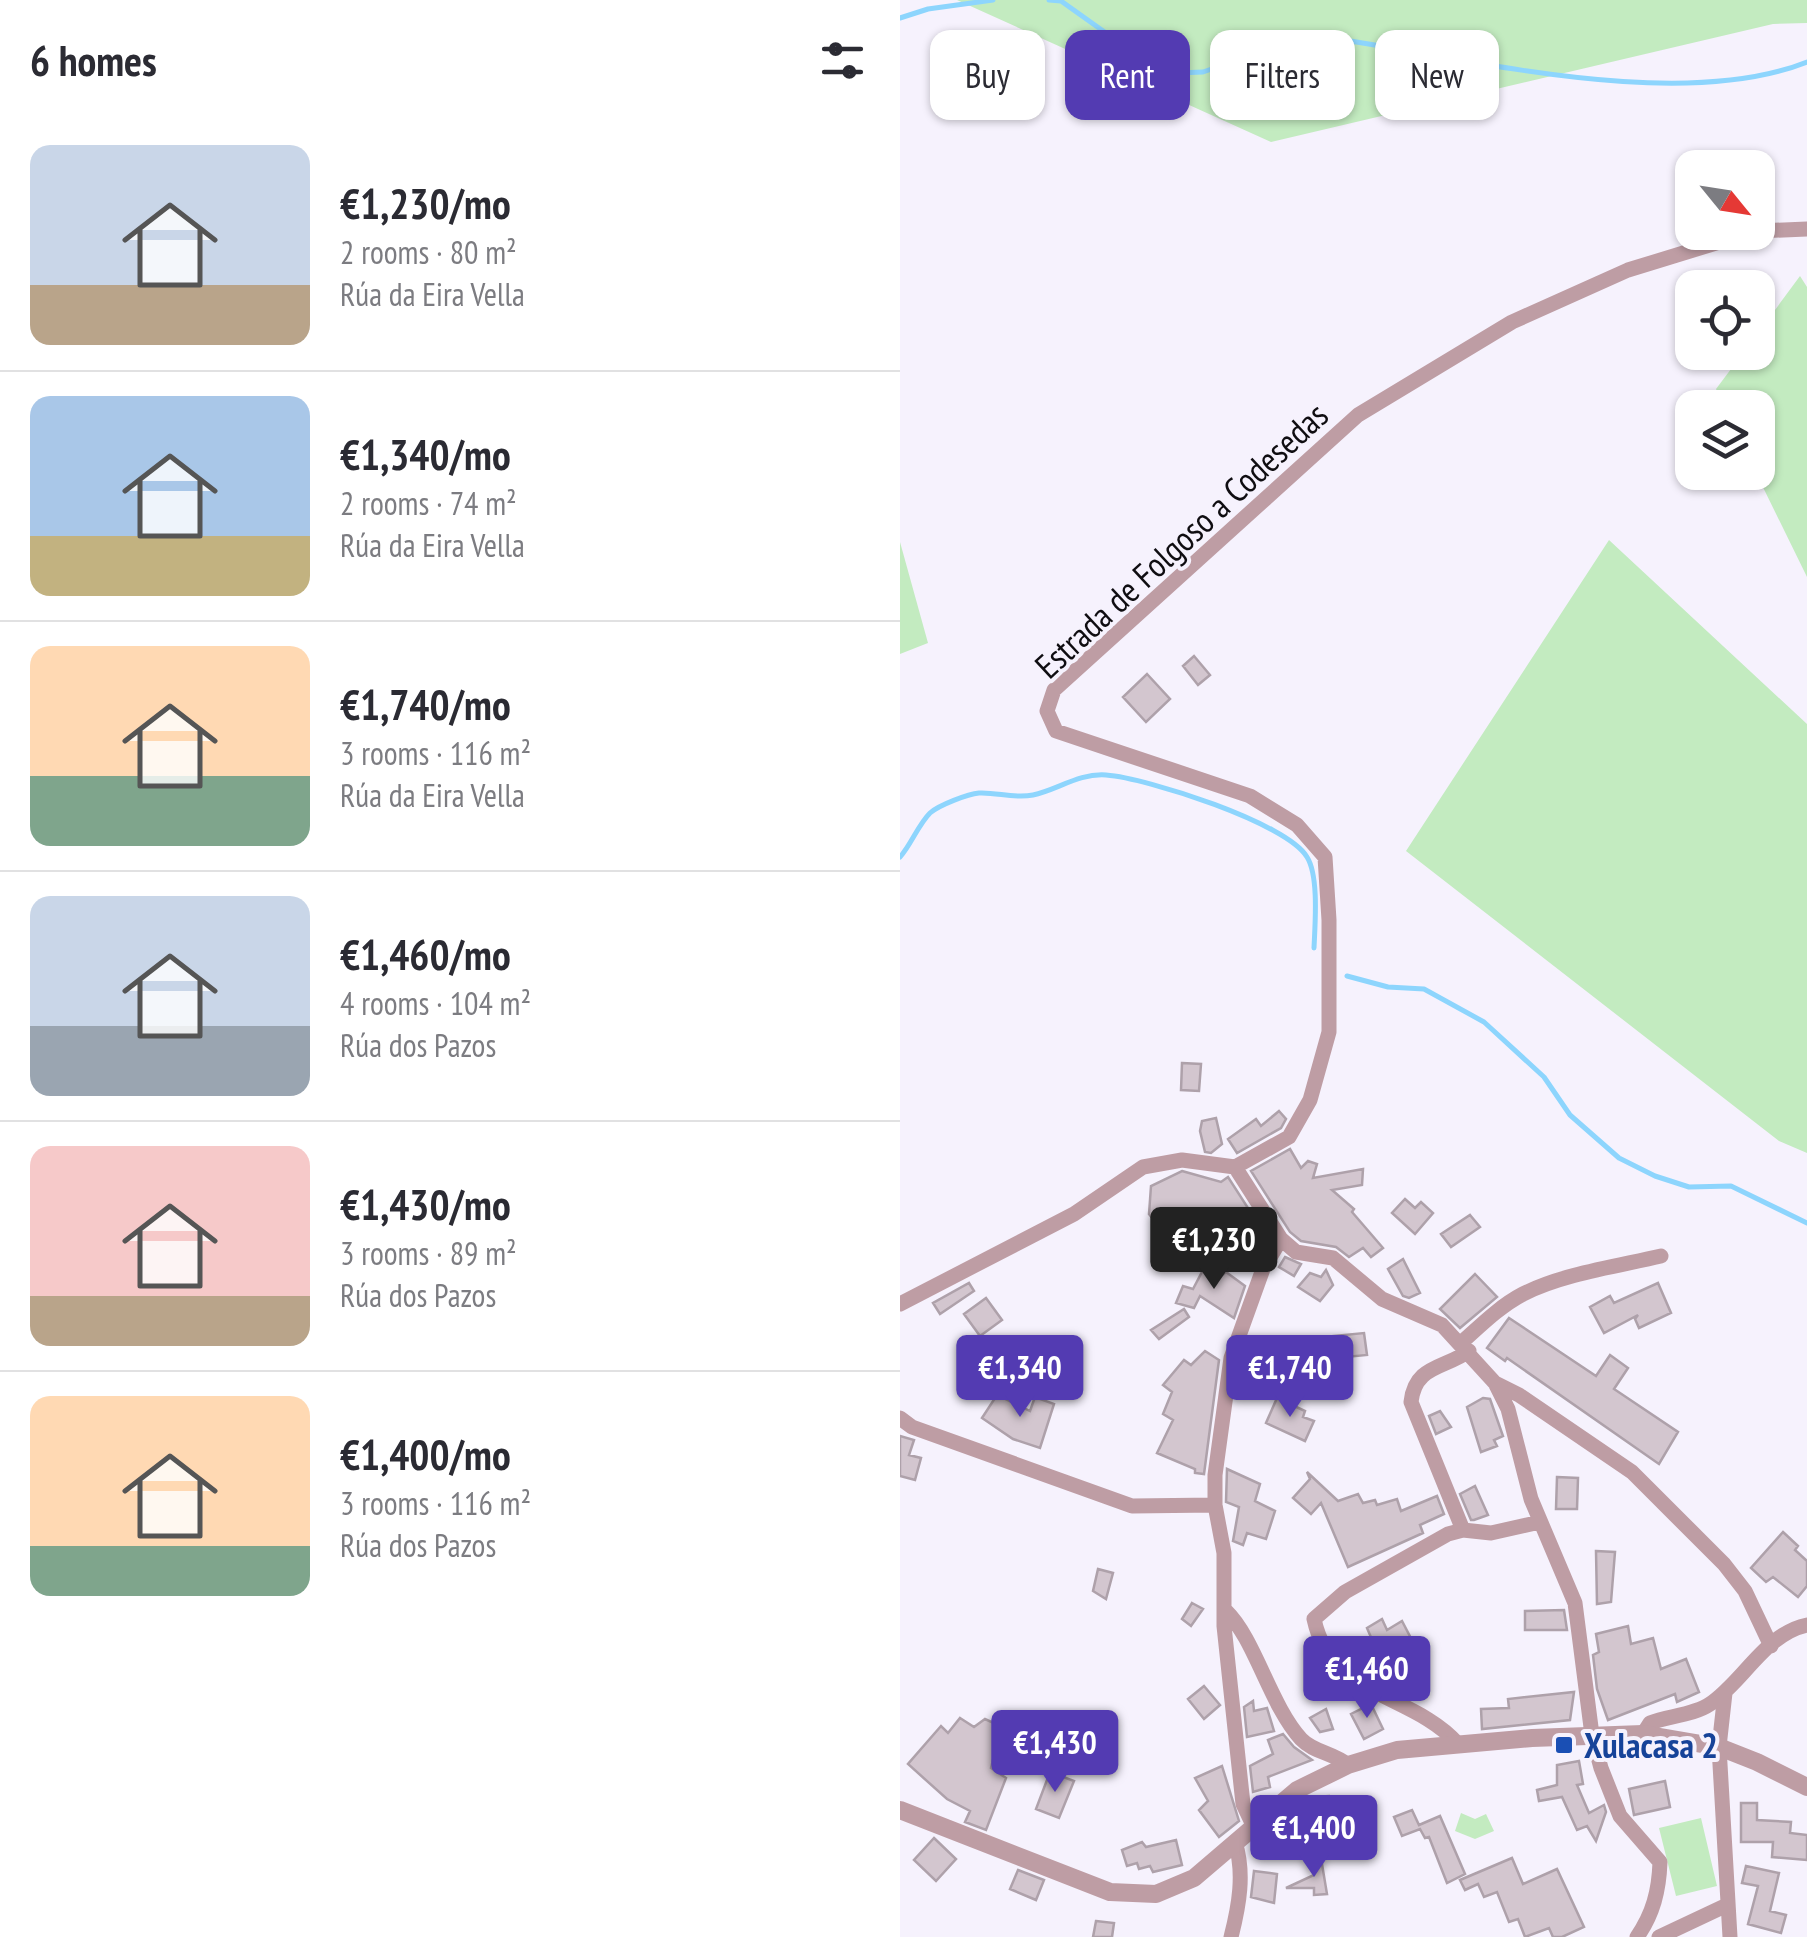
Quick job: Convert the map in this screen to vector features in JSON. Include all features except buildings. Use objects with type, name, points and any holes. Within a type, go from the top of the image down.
[{"type":"street","name":"Estrada de Folgoso a Codesedas","points":[[1775,231],[1807,229]]},
{"type":"street","name":"Estrada de Folgoso a Codesedas","points":[[1235,1167],[1289,1138],[1310,1100],[1329,1032],[1325,856],[1297,825],[1250,796],[1056,731],[1047,710],[1054,690],[1358,415],[1512,322],[1628,270],[1695,250]]},
{"type":"street","points":[[900,1304],[1074,1214],[1142,1167],[1182,1160],[1235,1167],[1281,1238],[1296,1252],[1334,1258],[1382,1299],[1442,1325],[1496,1383],[1508,1409],[1540,1522],[1575,1603],[1592,1735],[1620,1816],[1660,1862],[1659,1887],[1648,1921],[1637,1937]]},
{"type":"street","points":[[1253,1825],[1244,1804],[1224,1553],[1215,1504],[1230,1358],[1263,1269],[1281,1238]]},
{"type":"street","points":[[1463,1530],[1412,1402],[1413,1386],[1465,1347],[1487,1319],[1524,1294],[1590,1272],[1661,1256]]},
{"type":"street","points":[[1496,1383],[1632,1472],[1745,1590],[1771,1646]]},
{"type":"street","points":[[900,1418],[912,1428],[1132,1506],[1215,1504]]},
{"type":"street","points":[[1458,1744],[1444,1727],[1349,1678],[1322,1640],[1314,1619],[1345,1592],[1448,1534],[1463,1530],[1491,1533],[1540,1522]]},
{"type":"street","points":[[1226,1612],[1236,1623],[1299,1737],[1308,1746],[1332,1753],[1348,1765]]},
{"type":"street","points":[[1643,1734],[1650,1723],[1705,1708],[1771,1646],[1807,1625]]},
{"type":"street","points":[[1725,1693],[1718,1747],[1730,1937]]},
{"type":"street","points":[[900,1810],[1110,1892],[1156,1894],[1194,1878],[1298,1790],[1348,1765],[1397,1750],[1643,1734],[1718,1747],[1807,1788]]},
{"type":"street","points":[[1231,1937],[1241,1881],[1236,1842]]},
{"type":"street","points":[[1659,1937],[1727,1905]]},
{"type":"green space","points":[[957,0],[1807,0],[1807,23],[1773,24],[1499,88],[1499,30],[1375,30],[1375,118],[1271,142],[1222,120],[1355,120],[1355,30],[1210,30],[1210,114],[1190,105],[1190,30],[1065,30],[1065,49],[1045,40],[1045,30],[1023,30]]},
{"type":"green space","points":[[1800,276],[1807,287],[1807,577],[1764,490],[1775,490],[1775,390],[1716,389],[1730,370],[1775,370],[1775,310]]},
{"type":"green space","points":[[1609,540],[1807,724],[1807,1153],[1779,1141],[1406,851]]},
{"type":"green space","points":[[900,542],[928,643],[900,654]]},
{"type":"green space","points":[[1461,1813],[1475,1819],[1486,1814],[1494,1831],[1475,1839],[1455,1831]]},
{"type":"green space","points":[[1701,1818],[1717,1886],[1676,1896],[1659,1828]]},
{"type":"waterway","points":[[900,18],[928,9],[993,0]]},
{"type":"waterway","points":[[1049,0],[1061,1],[1120,43],[1178,73],[1203,72],[1255,54],[1332,38],[1375,45]]},
{"type":"waterway","points":[[1499,66],[1663,83],[1714,82],[1763,75],[1807,62]]},
{"type":"waterway","points":[[900,857],[930,813],[961,798],[979,793],[1033,795],[1096,775],[1126,778],[1214,804],[1273,830],[1294,844],[1311,865],[1314,948]]},
{"type":"waterway","points":[[1347,976],[1388,987],[1424,989],[1484,1022],[1544,1077],[1570,1115],[1619,1158],[1689,1187],[1731,1186],[1807,1223]]},
{"type":"place","name":"Xulacasa 2","points":[[1564,1745]]}]
